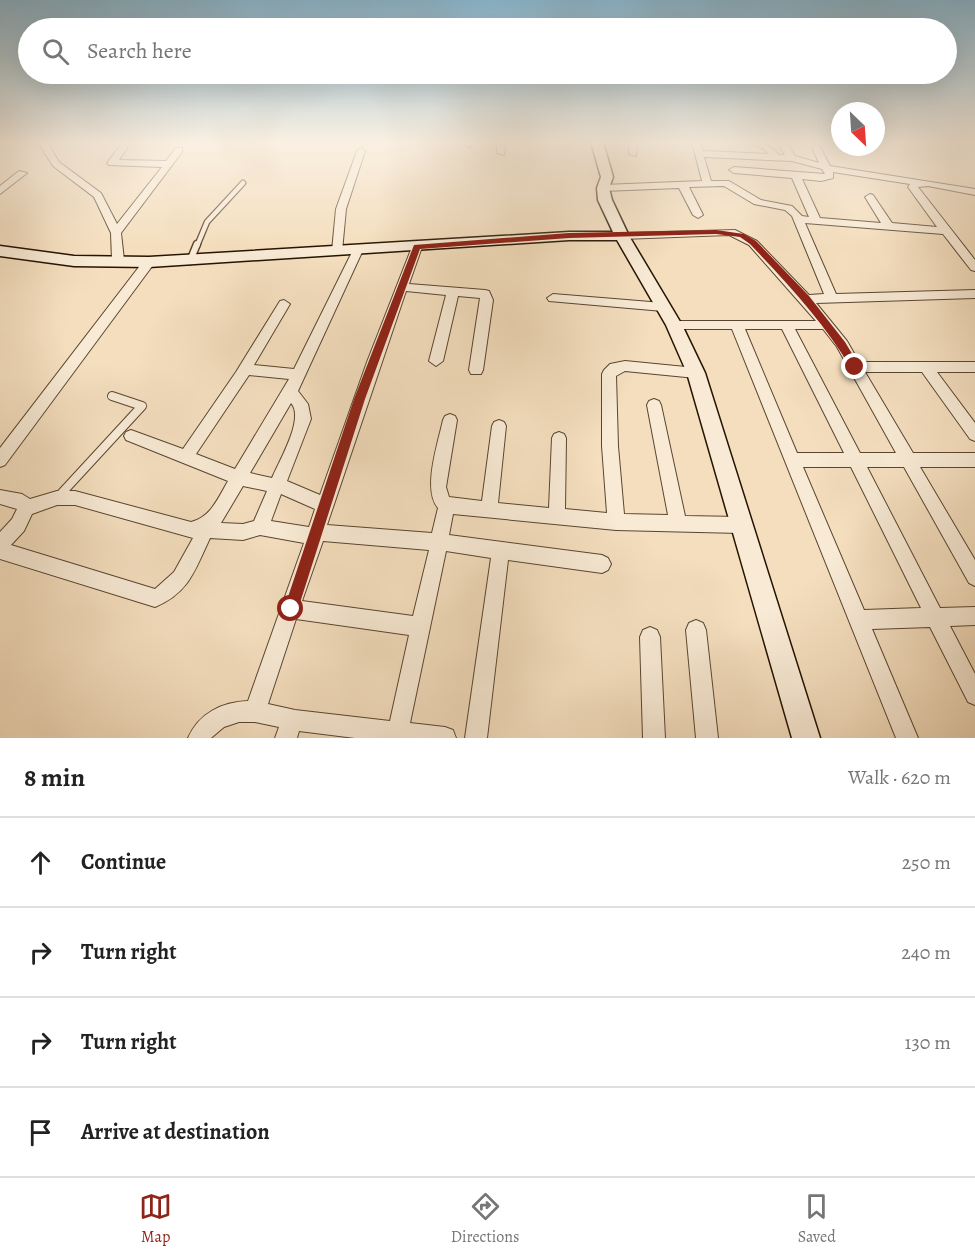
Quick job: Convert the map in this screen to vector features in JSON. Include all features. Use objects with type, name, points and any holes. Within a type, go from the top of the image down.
[{"type":"street","points":[[0,191],[18,176]]},
{"type":"street","points":[[73,176],[98,195],[116,233],[118,260]]},
{"type":"street","points":[[116,233],[159,176]]},
{"type":"street","points":[[337,251],[343,200],[352,176]]},
{"type":"street","points":[[607,176],[603,188],[605,200],[622,236],[674,325],[696,373],[806,738]]},
{"type":"street","points":[[705,176],[707,183]]},
{"type":"street","points":[[731,185],[737,182],[736,176]]},
{"type":"street","points":[[796,176],[815,219]]},
{"type":"street","points":[[881,176],[975,192]]},
{"type":"street","points":[[603,188],[683,186],[707,183],[731,185],[758,202],[792,209],[831,298]]},
{"type":"street","points":[[922,183],[914,187],[915,191],[975,267]]},
{"type":"street","points":[[683,186],[698,215]]},
{"type":"street","points":[[870,197],[890,228]]},
{"type":"street","points":[[798,219],[947,231]]},
{"type":"street","points":[[0,251],[74,261],[149,262],[569,236],[716,232],[742,235],[753,243],[806,298],[827,324],[855,367],[975,577]]},
{"type":"street","points":[[255,711],[324,505],[417,247]]},
{"type":"street","points":[[0,550],[155,598],[163,596],[176,584],[206,528],[215,518],[290,392],[358,250]]},
{"type":"street","points":[[0,460],[149,262]]},
{"type":"street","points":[[401,288],[482,292],[487,296],[476,370]]},
{"type":"street","points":[[436,361],[453,291]]},
{"type":"street","points":[[806,298],[975,294]]},
{"type":"street","points":[[553,298],[663,307]]},
{"type":"street","points":[[186,457],[245,369],[284,304]]},
{"type":"street","points":[[736,324],[907,738]]},
{"type":"street","points":[[786,324],[975,694]]},
{"type":"street","points":[[674,325],[827,324]]},
{"type":"street","points":[[616,522],[610,446],[609,374],[615,368],[625,366],[696,373]]},
{"type":"street","points":[[855,367],[975,367]]},
{"type":"street","points":[[926,367],[975,435]]},
{"type":"street","points":[[245,369],[298,375]]},
{"type":"street","points":[[260,527],[275,484],[304,419],[301,404],[290,392]]},
{"type":"street","points":[[654,405],[678,523]]},
{"type":"street","points":[[450,420],[438,487],[438,496],[447,505],[616,522],[740,525]]},
{"type":"street","points":[[489,510],[500,426]]},
{"type":"street","points":[[131,436],[239,478],[275,484],[324,505]]},
{"type":"street","points":[[557,517],[559,438]]},
{"type":"street","points":[[791,460],[975,460]]},
{"type":"street","points":[[0,497],[22,502],[26,507]]},
{"type":"street","points":[[0,545],[18,525],[26,507],[57,498],[75,498],[191,530],[206,528],[243,532],[260,527],[316,534],[439,542],[602,564]]},
{"type":"street","points":[[398,731],[447,505]]},
{"type":"street","points":[[476,738],[501,550]]},
{"type":"street","points":[[291,609],[421,627]]},
{"type":"street","points":[[858,620],[975,616]]},
{"type":"street","points":[[696,630],[707,738]]},
{"type":"street","points":[[650,637],[654,738]]},
{"type":"street","points":[[200,738],[209,724],[219,718],[231,713],[255,711],[289,729],[398,731],[445,738]]},
{"type":"lane","points":[[190,261],[207,222],[243,183]]},
{"type":"lane","points":[[57,498],[142,406],[112,396]]},
{"type":"route","points":[[291,609],[359,399],[417,247],[569,236],[716,232],[742,235],[753,243],[806,298],[842,344],[855,367]]}]
